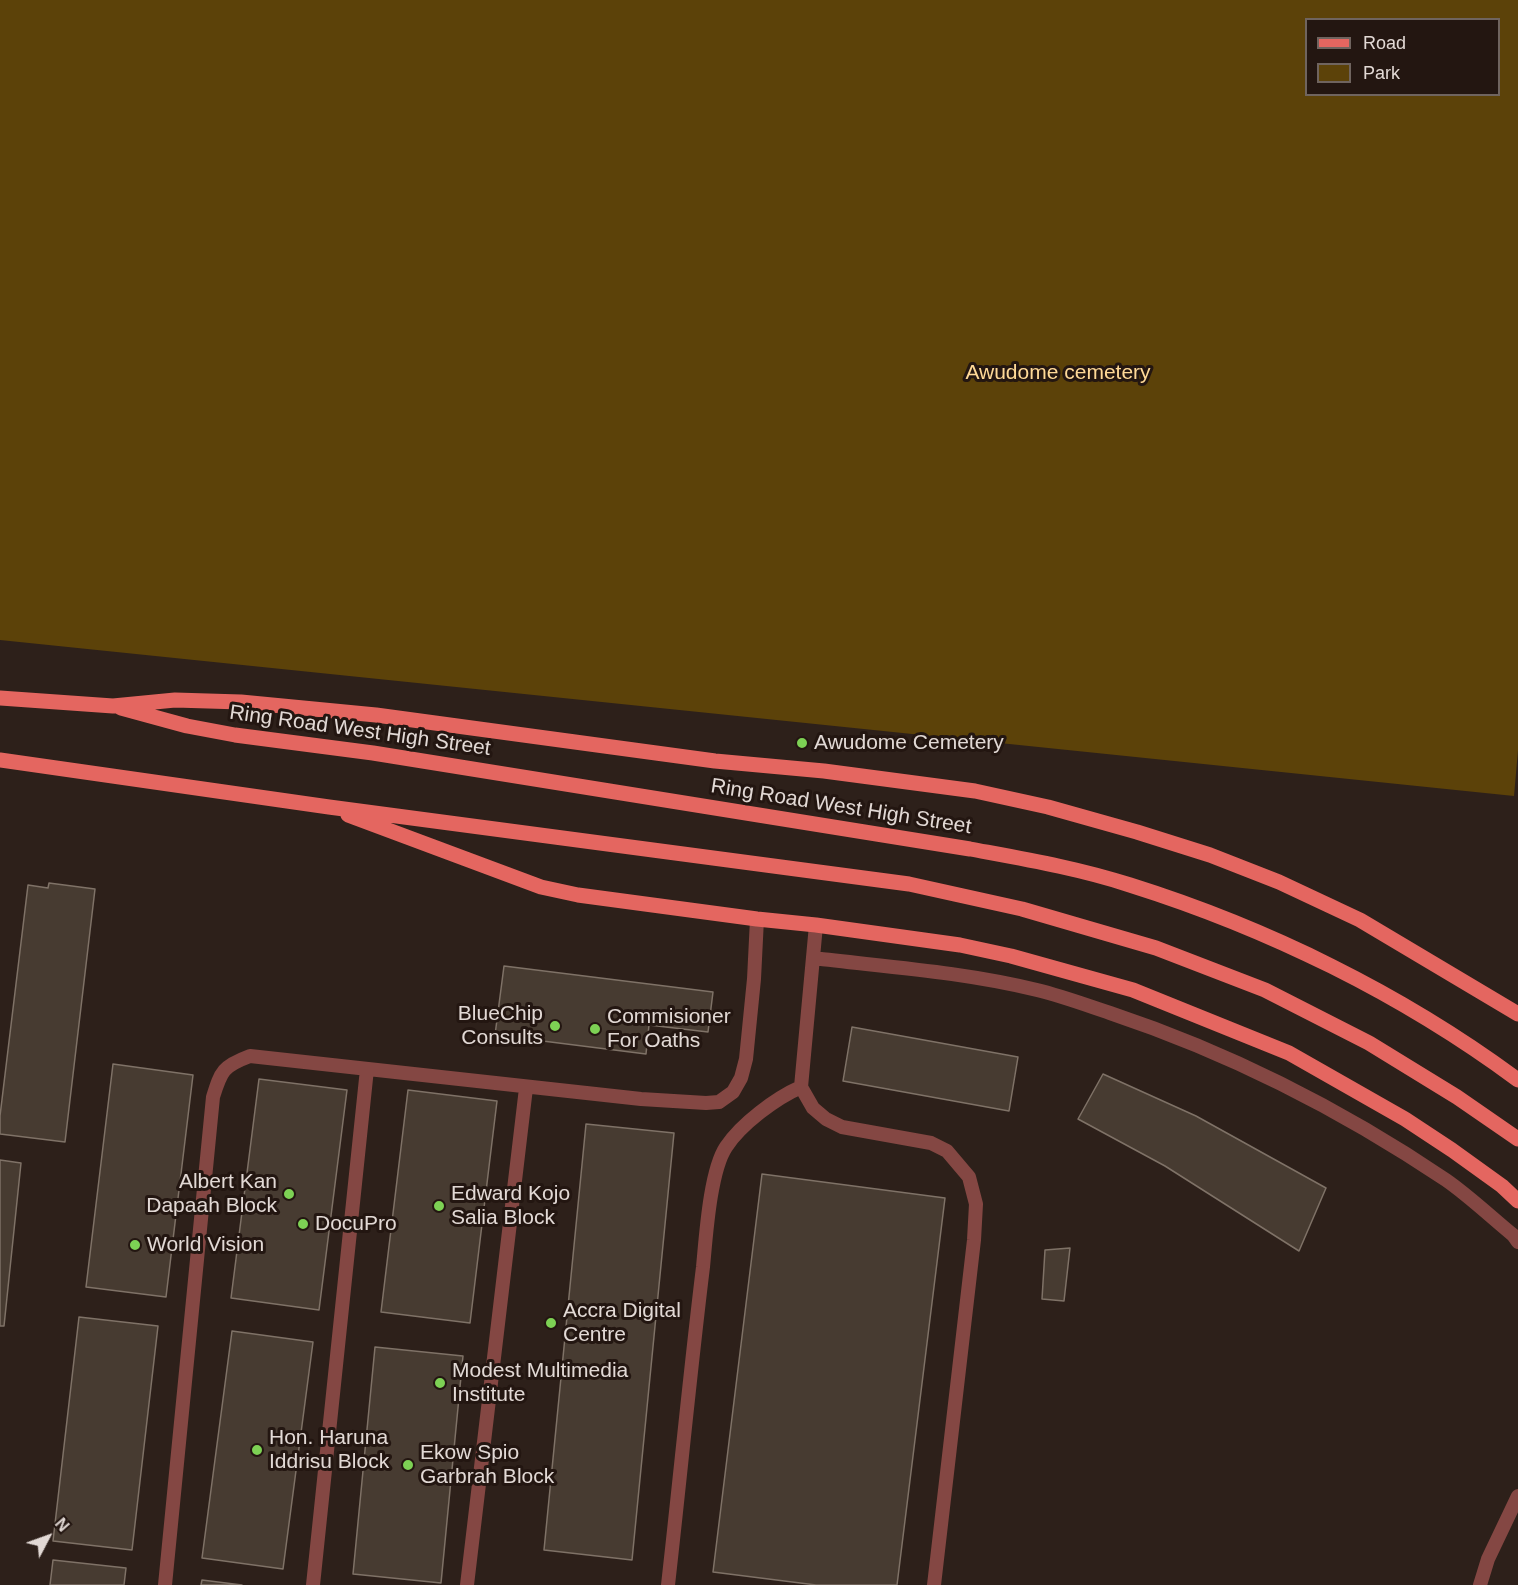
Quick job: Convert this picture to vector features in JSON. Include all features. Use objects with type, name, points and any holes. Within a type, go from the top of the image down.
[{"type":"main road","name":"Ring Road West High Street","points":[[0,698],[113,706],[175,700],[241,702],[376,715],[715,761],[824,771],[975,791],[1048,807],[1210,855],[1278,882],[1360,920],[1518,1014]]},
{"type":"main road","name":"Ring Road West High Street","points":[[113,706],[187,726],[373,753],[947,845],[1032,860],[1108,878],[1211,912],[1293,947],[1376,989],[1445,1031],[1518,1080]]},
{"type":"main road","points":[[0,760],[329,807],[909,884],[1022,909],[1156,948],[1266,990],[1369,1043],[1457,1097],[1518,1139]]},
{"type":"main road","points":[[329,807],[541,887],[578,895],[960,945],[1011,956],[1133,990],[1289,1053],[1405,1119],[1502,1186],[1518,1201]]},
{"type":"lane","points":[[165,1585],[213,1097],[220,1074],[234,1062],[250,1056],[526,1088],[641,1099],[719,1102],[733,1092],[741,1078],[746,1059],[757,919]]},
{"type":"lane","points":[[816,925],[801,1087],[813,1108],[826,1119],[842,1127],[931,1143],[947,1151],[969,1177],[976,1204],[975,1240],[934,1585]]},
{"type":"lane","points":[[813,958],[945,973],[1037,990],[1132,1020],[1187,1041],[1271,1078],[1368,1131],[1448,1181],[1518,1242]]},
{"type":"lane","points":[[313,1585],[367,1069]]},
{"type":"lane","points":[[668,1585],[716,1168],[726,1147],[736,1135],[789,1092],[801,1087]]},
{"type":"lane","points":[[468,1585],[526,1088]]},
{"type":"lane","points":[[1480,1585],[1488,1559],[1518,1496]]},
{"type":"green space","name":"Awudome cemetery","points":[[0,0],[1518,0],[1518,750],[1514,796],[0,640]]},
{"type":"building","points":[[49,883],[95,889],[65,1142],[0,1134],[0,1116],[28,885],[48,888]]},
{"type":"building","points":[[504,966],[713,992],[708,1032],[649,1025],[646,1054],[495,1035]]},
{"type":"building","points":[[852,1027],[1018,1057],[1009,1111],[843,1081]]},
{"type":"building","points":[[113,1064],[193,1075],[166,1297],[86,1287]]},
{"type":"building","points":[[1103,1074],[1196,1116],[1326,1188],[1299,1251],[1165,1166],[1078,1119]]},
{"type":"building","name":"Albert Kan Dapaah Block","points":[[259,1079],[347,1090],[319,1310],[231,1298]]},
{"type":"building","name":"Edward Kojo Salia Block","points":[[408,1090],[497,1101],[470,1323],[381,1312]]},
{"type":"building","points":[[586,1124],[674,1133],[632,1560],[544,1550]]},
{"type":"building","points":[[0,1160],[21,1163],[4,1326],[0,1326]]},
{"type":"building","points":[[762,1174],[945,1198],[897,1585],[816,1585],[713,1572]]},
{"type":"building","points":[[1070,1248],[1064,1301],[1042,1299],[1045,1250]]},
{"type":"building","points":[[79,1317],[158,1326],[132,1550],[53,1541]]},
{"type":"building","name":"Hon. Haruna Iddrisu Block","points":[[232,1331],[313,1342],[283,1569],[202,1558]]},
{"type":"building","name":"Ekow Spio Garbrah Block","points":[[375,1347],[463,1356],[441,1583],[353,1574]]},
{"type":"building","points":[[53,1560],[126,1568],[124,1585],[50,1585]]},
{"type":"building","points":[[202,1580],[242,1585],[201,1585]]},
{"type":"place","name":"Awudome Cemetery","points":[[802,743]]},
{"type":"place","name":"BlueChip Consults","points":[[555,1026]]},
{"type":"place","name":"Commisioner For Oaths","points":[[595,1029]]},
{"type":"place","name":"Albert Kan Dapaah Block","points":[[289,1194]]},
{"type":"place","name":"Edward Kojo Salia Block","points":[[439,1206]]},
{"type":"place","name":"DocuPro","points":[[303,1224]]},
{"type":"place","name":"World Vision","points":[[135,1245]]},
{"type":"place","name":"Accra Digital Centre","points":[[551,1323]]},
{"type":"place","name":"Modest Multimedia Institute","points":[[440,1383]]},
{"type":"place","name":"Hon. Haruna Iddrisu Block","points":[[257,1450]]},
{"type":"place","name":"Ekow Spio Garbrah Block","points":[[408,1465]]}]
